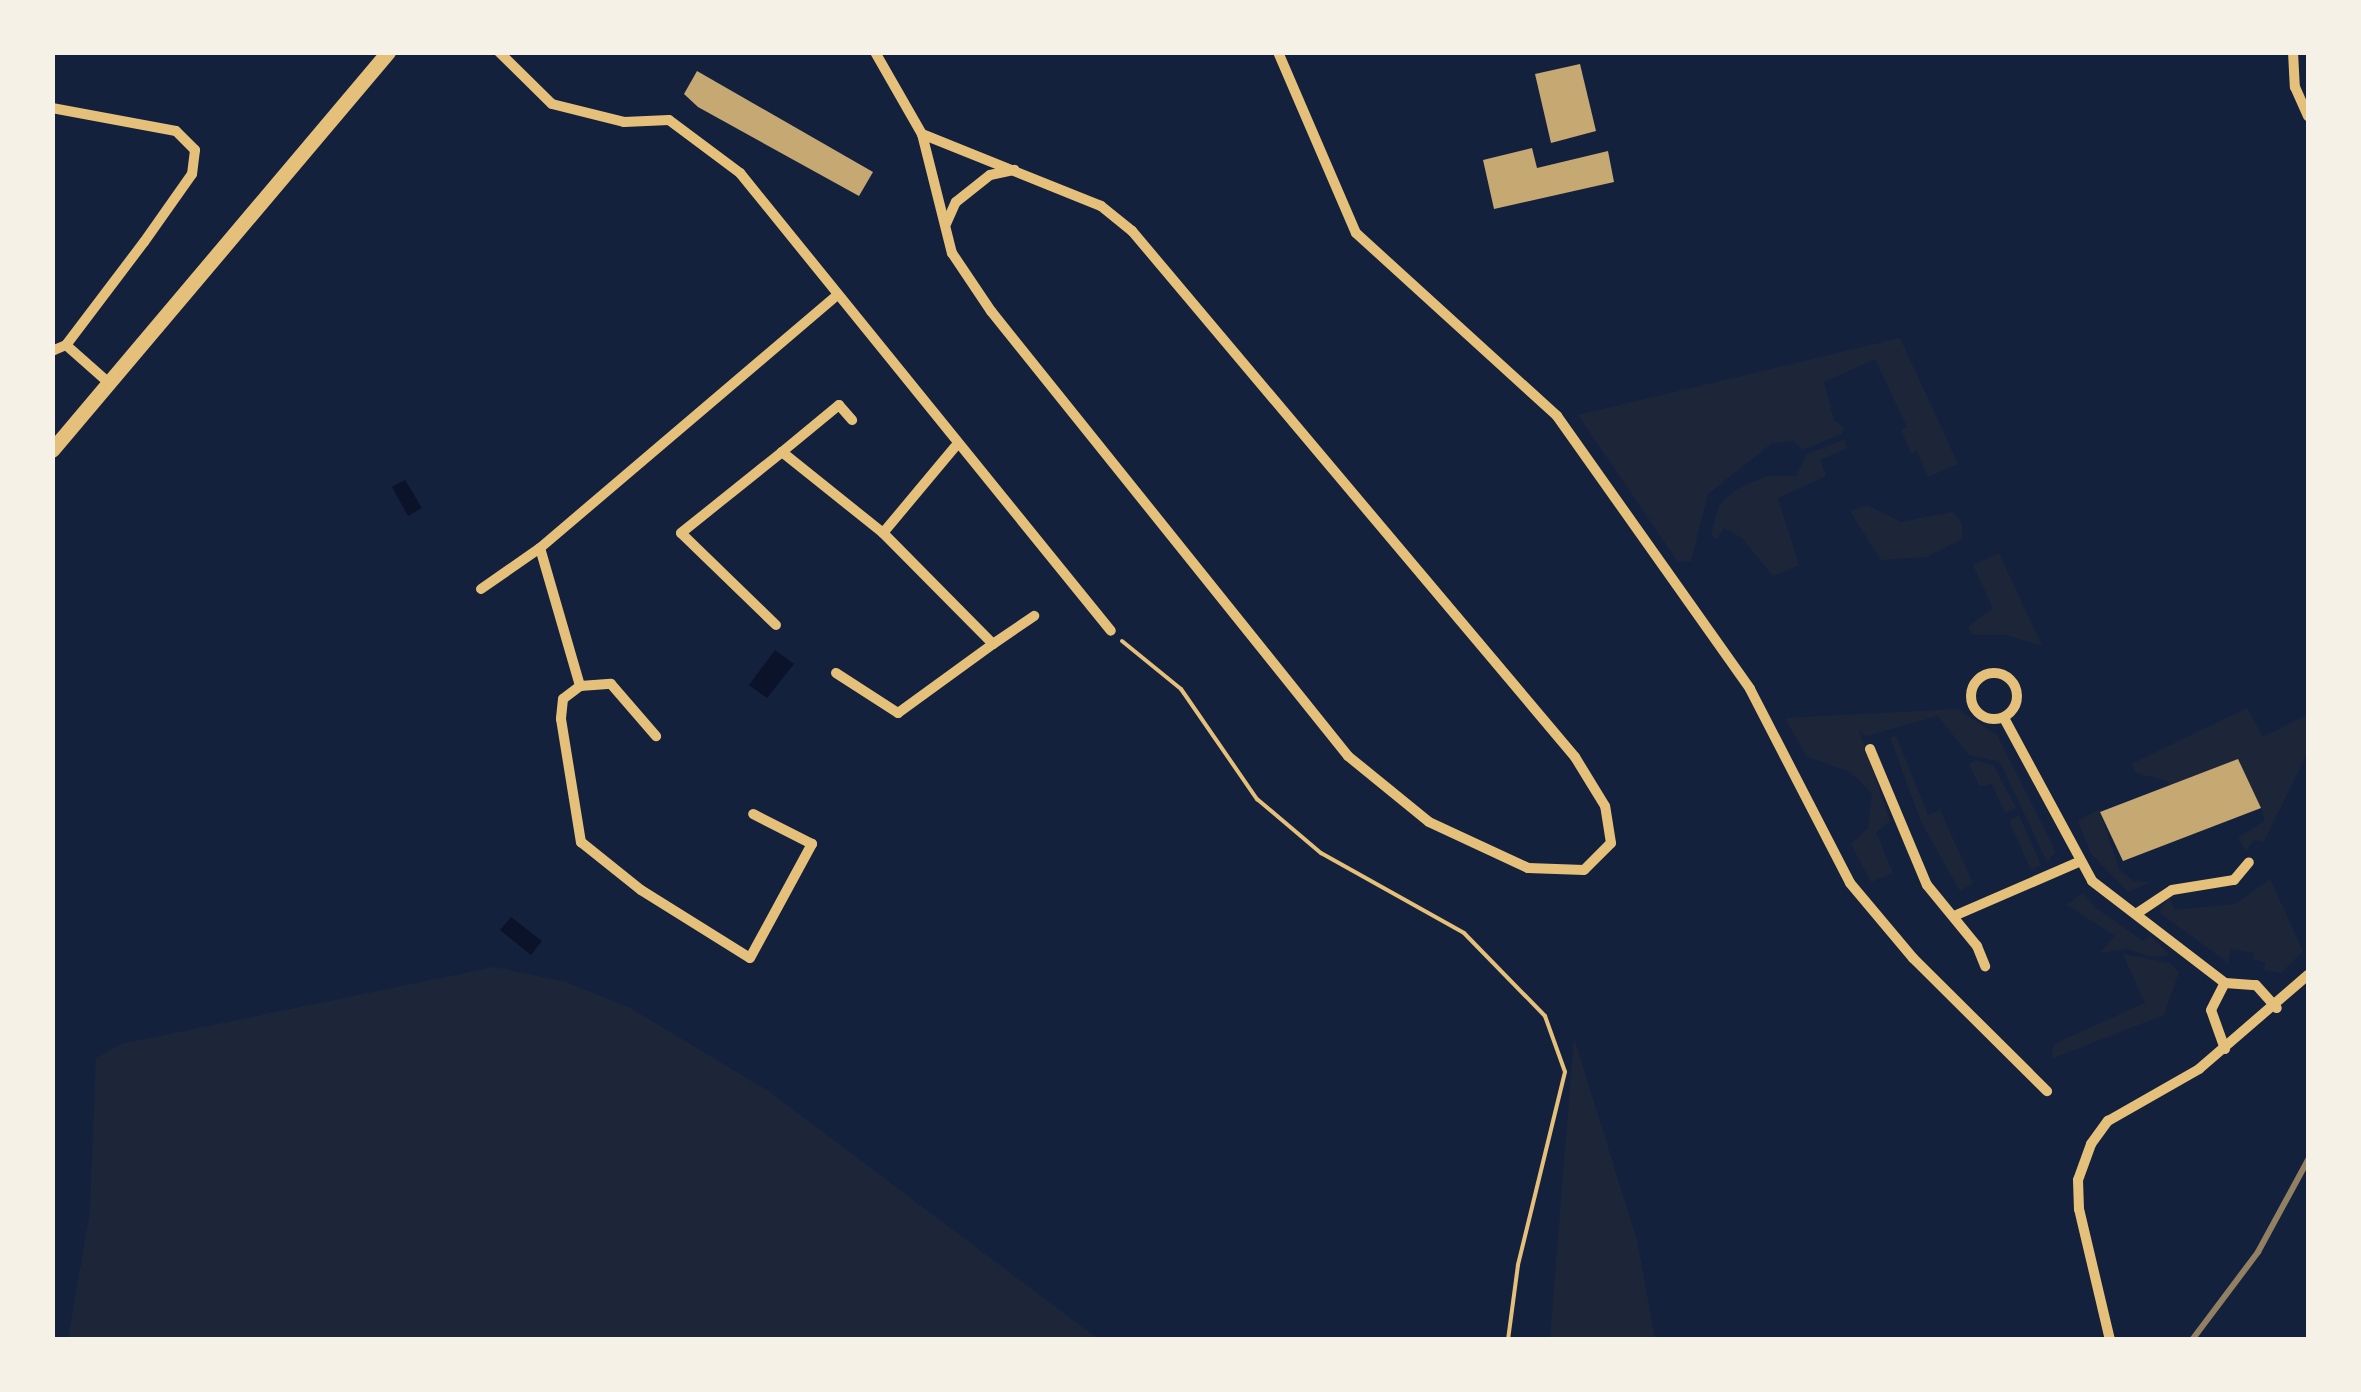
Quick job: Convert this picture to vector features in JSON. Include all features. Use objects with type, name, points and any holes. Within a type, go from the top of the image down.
[{"type":"main road","points":[[52,450],[388,52]]},
{"type":"street","points":[[499,52],[552,104],[624,122],[669,120],[740,173],[809,252],[836,295],[956,447],[1110,631]]},
{"type":"street","points":[[875,52],[922,134],[952,252],[990,311],[1348,756],[1429,822],[1528,868],[1584,870],[1611,843],[1606,806],[1575,757],[1132,230],[1101,206],[922,134]]},
{"type":"street","points":[[1278,52],[1356,233],[1557,416],[1750,689],[1850,883],[1913,958],[2047,1090]]},
{"type":"street","points":[[2293,52],[2295,87],[2308,116]]},
{"type":"street","points":[[52,108],[176,130],[195,150],[192,174],[66,345],[52,351]]},
{"type":"street","points":[[945,224],[956,202],[990,175],[1014,170]]},
{"type":"street","points":[[481,588],[540,548],[836,295]]},
{"type":"street","points":[[66,345],[108,382]]},
{"type":"street","points":[[776,625],[681,532],[838,406],[852,420]]},
{"type":"street","points":[[883,533],[956,447]]},
{"type":"street","points":[[782,452],[883,533],[993,644]]},
{"type":"street","points":[[540,548],[580,686]]},
{"type":"street","points":[[836,673],[898,713],[1034,616]]},
{"type":"street","points":[[1988,673],[2010,678],[2018,692],[2015,708],[2004,718],[1983,716],[1971,700],[1976,682],[1988,673]]},
{"type":"street","points":[[656,736],[612,684],[580,686],[563,699],[561,720],[581,842],[641,890],[750,958],[812,844],[752,814]]},
{"type":"street","points":[[2004,718],[2092,881],[2225,984],[2256,985],[2277,1008]]},
{"type":"street","points":[[1870,749],[1928,886],[1954,916],[1985,966]]},
{"type":"street","points":[[1954,916],[2081,861]]},
{"type":"street","points":[[2136,914],[2172,890],[2234,880],[2249,862]]},
{"type":"street","points":[[2110,1340],[2078,1180],[2108,1122],[2225,1049],[2277,1008],[2308,976]]},
{"type":"street","points":[[2225,984],[2210,1010],[2225,1049]]},
{"type":"path","points":[[1110,631],[1181,689],[1257,799],[1321,852],[1464,933],[1545,1016],[1564,1072],[1518,1265],[1508,1340]]},
{"type":"shaded area","points":[[1900,338],[1958,464],[1928,477],[1917,451],[1911,453],[1901,430],[1907,427],[1875,359],[1824,382],[1834,420],[1845,428],[1841,434],[1803,450],[1794,441],[1772,443],[1708,494],[1691,561],[1678,562],[1578,415]]},
{"type":"shaded area","points":[[1844,440],[1847,448],[1820,460],[1826,476],[1778,498],[1799,565],[1773,576],[1742,538],[1724,528],[1717,539],[1711,536],[1719,505],[1737,489],[1767,476],[1796,476],[1807,454]]},
{"type":"shaded area","points":[[405,480],[422,508],[408,516],[392,487]]},
{"type":"shaded area","points":[[1867,505],[1901,522],[1953,512],[1962,524],[1962,539],[1926,557],[1881,560],[1850,511]]},
{"type":"shaded area","points":[[1999,553],[2042,646],[2006,635],[1972,635],[1968,627],[1993,608],[1973,565]]},
{"type":"shaded area","points":[[775,650],[794,664],[767,698],[749,685]]},
{"type":"shaded area","points":[[2247,708],[2263,737],[2308,714],[2308,751],[2264,842],[2254,840],[2246,851],[2238,837],[2265,821],[2261,808],[2172,789],[2167,781],[2136,773],[2131,764]]},
{"type":"shaded area","points":[[1958,709],[1997,735],[2056,852],[2047,862],[2000,762],[1969,755],[1938,716],[1866,736],[1859,730],[1890,821],[1876,832],[1893,873],[1871,882],[1851,844],[1868,828],[1872,794],[1852,773],[1806,756],[1785,718]]},
{"type":"shaded area","points":[[1896,736],[1928,815],[1940,810],[1973,883],[1960,891],[1921,822],[1890,737]]},
{"type":"shaded area","points":[[1976,760],[1994,766],[2016,808],[2005,813],[1992,784],[1979,786],[1969,764]]},
{"type":"shaded area","points":[[2099,809],[2119,869],[2133,881],[2151,882],[2128,892],[2091,854],[2078,821]]},
{"type":"shaded area","points":[[2019,815],[2041,865],[2031,870],[2009,821]]},
{"type":"shaded area","points":[[2270,879],[2303,951],[2281,973],[2264,970],[2265,962],[2253,959],[2254,953],[2231,949],[2228,963],[2159,912],[2169,897],[2175,910],[2235,904]]},
{"type":"shaded area","points":[[2083,893],[2096,908],[2143,941],[2151,936],[2170,955],[2151,957],[2128,949],[2100,953],[2115,936],[2067,905]]},
{"type":"shaded area","points":[[511,917],[542,941],[531,955],[500,930]]},
{"type":"shaded area","points":[[2123,954],[2170,963],[2179,972],[2164,1015],[2051,1059],[2054,1044],[2145,1003]]},
{"type":"shaded area","points":[[494,967],[566,982],[630,1008],[768,1091],[1098,1339],[68,1339],[90,1211],[96,1058],[121,1044]]},
{"type":"shaded area","points":[[1574,1038],[1637,1240],[1655,1339],[1550,1339]]},
{"type":"building","points":[[1580,64],[1596,131],[1551,143],[1535,74]]},
{"type":"building","points":[[697,71],[873,172],[859,196],[698,107],[684,94]]},
{"type":"building","points":[[1532,148],[1537,168],[1608,151],[1614,182],[1494,209],[1483,160]]},
{"type":"building","points":[[2238,759],[2261,808],[2123,861],[2100,812]]},
{"type":"railway","points":[[2192,1340],[2258,1252],[2308,1160]]}]
